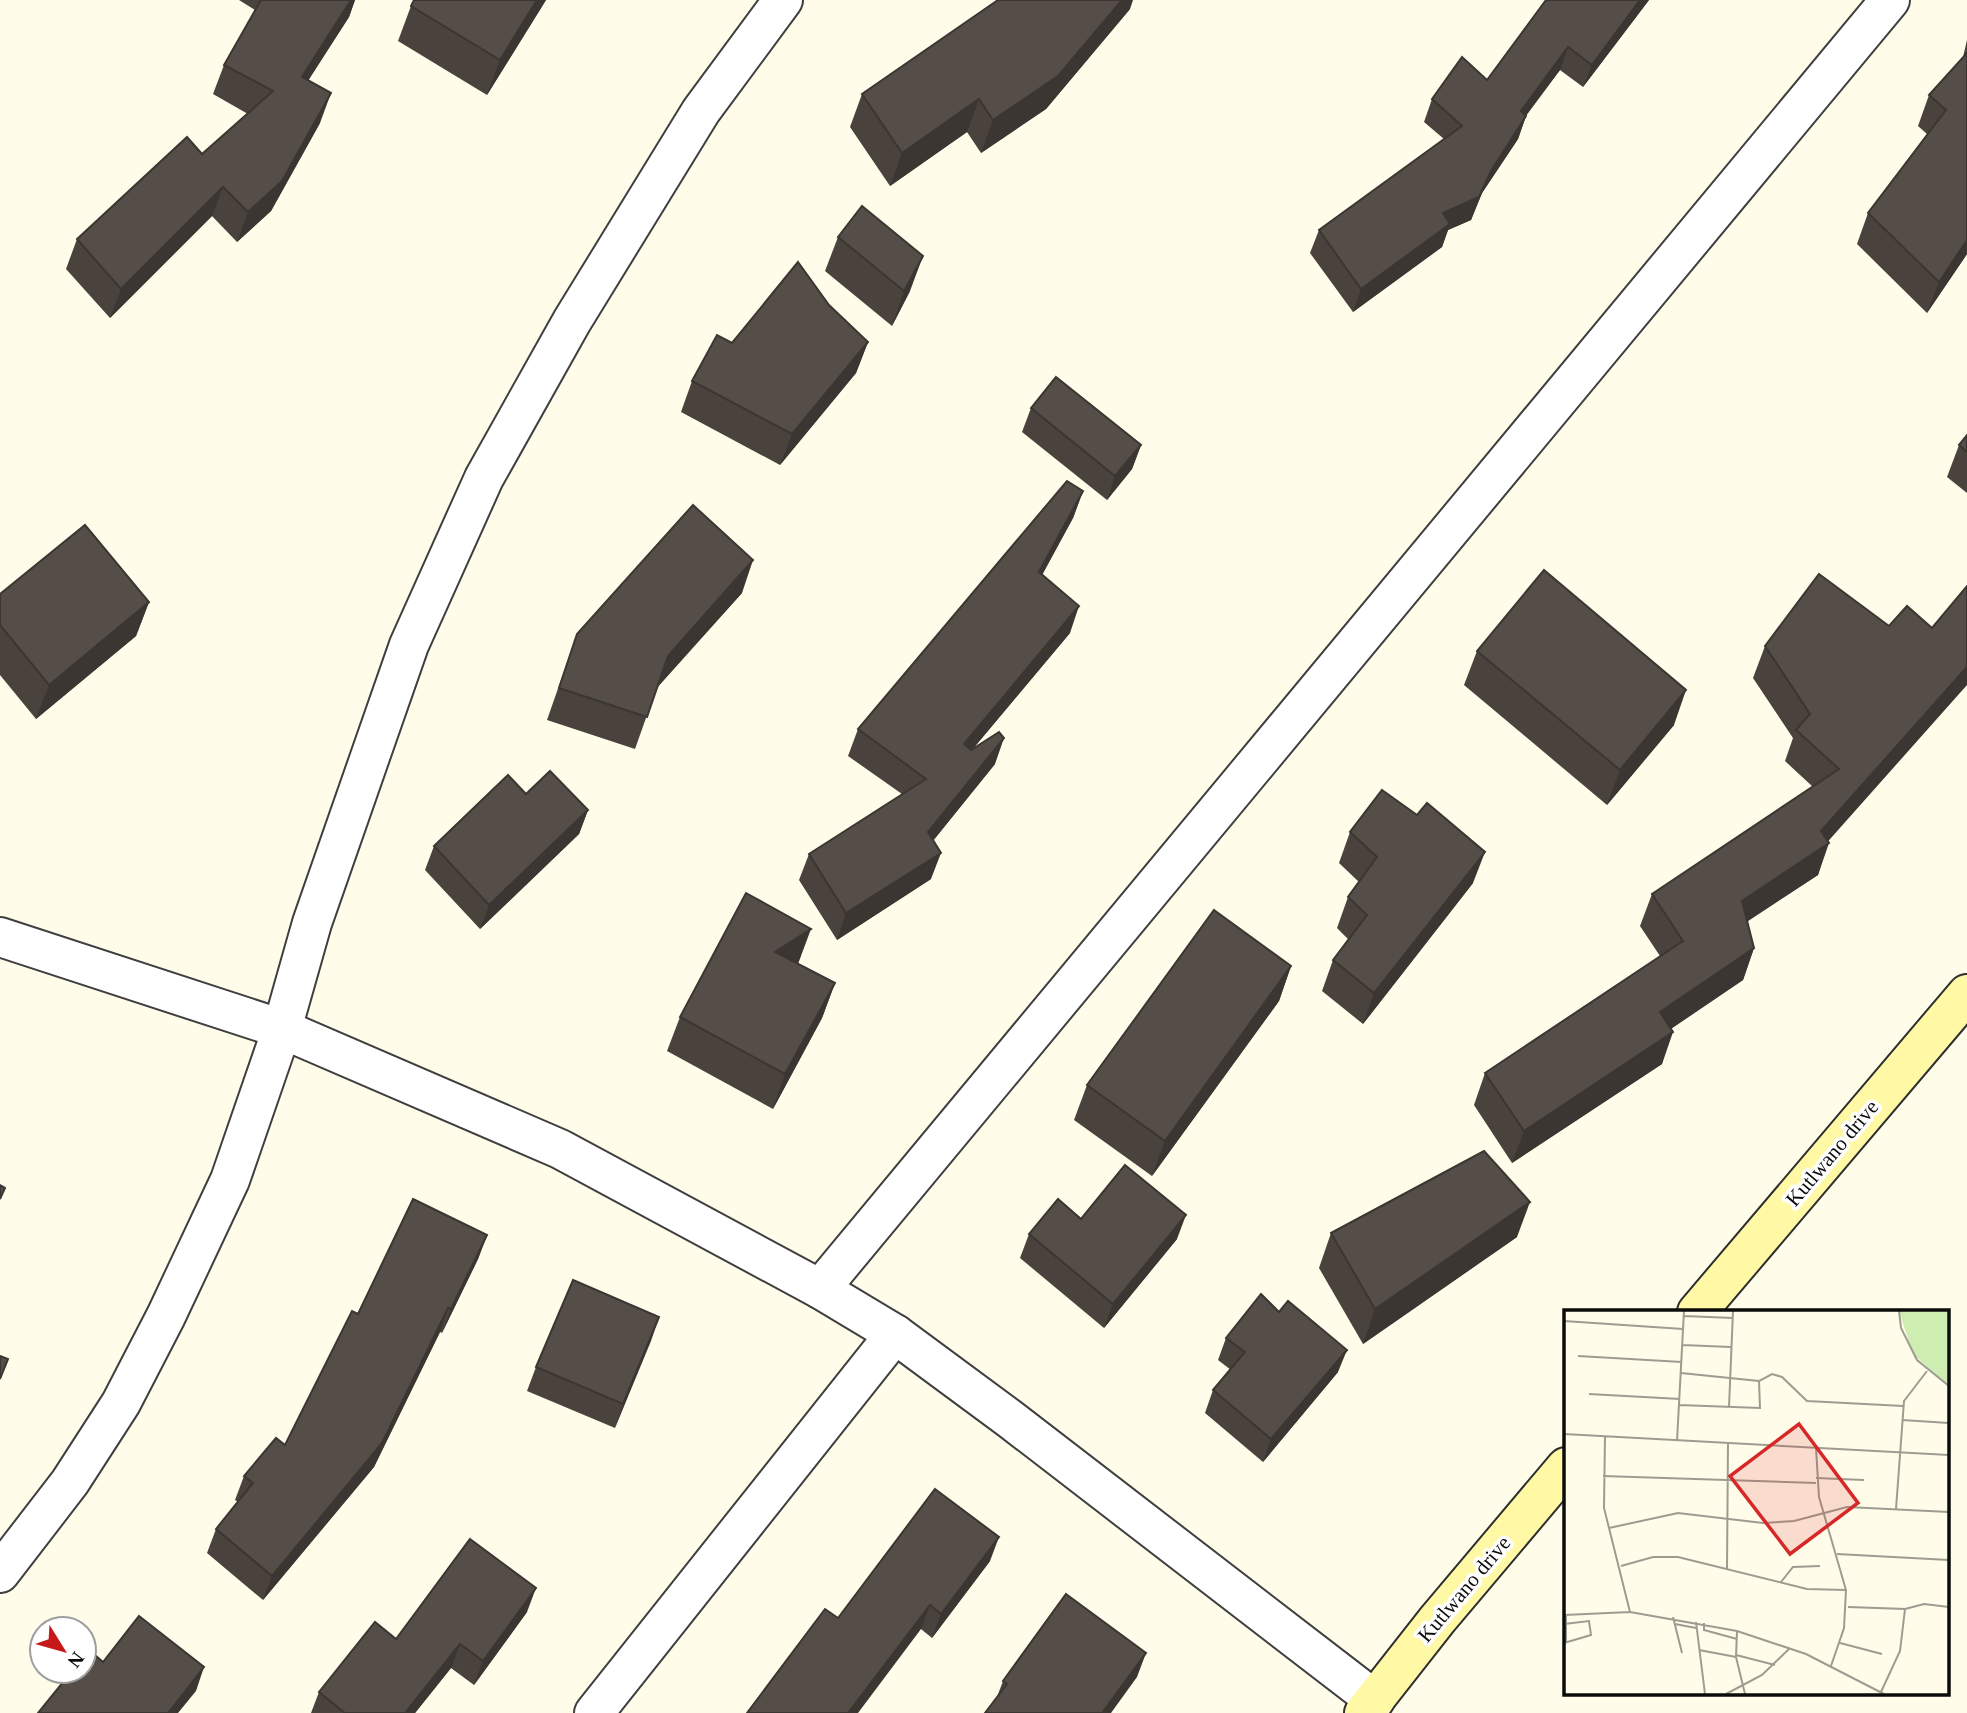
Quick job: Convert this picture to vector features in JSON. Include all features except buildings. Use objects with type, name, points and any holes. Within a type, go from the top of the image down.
[{"type":"street","points":[[0,1573],[70,1482],[121,1403],[166,1316],[230,1180],[282,1029],[312,923],[409,645],[484,478],[572,321],[701,111],[783,0]]},
{"type":"street","points":[[820,1289],[1890,0]]},
{"type":"street","points":[[0,937],[282,1029],[560,1149],[820,1289],[895,1334],[1010,1419],[1370,1706]]},
{"type":"street","name":"Kutlwano drive","points":[[1699,1310],[1967,994]]},
{"type":"street","points":[[594,1713],[895,1334]]},
{"type":"street","name":"Kutlwano drive","points":[[1370,1706],[1437,1620],[1564,1469]]}]
